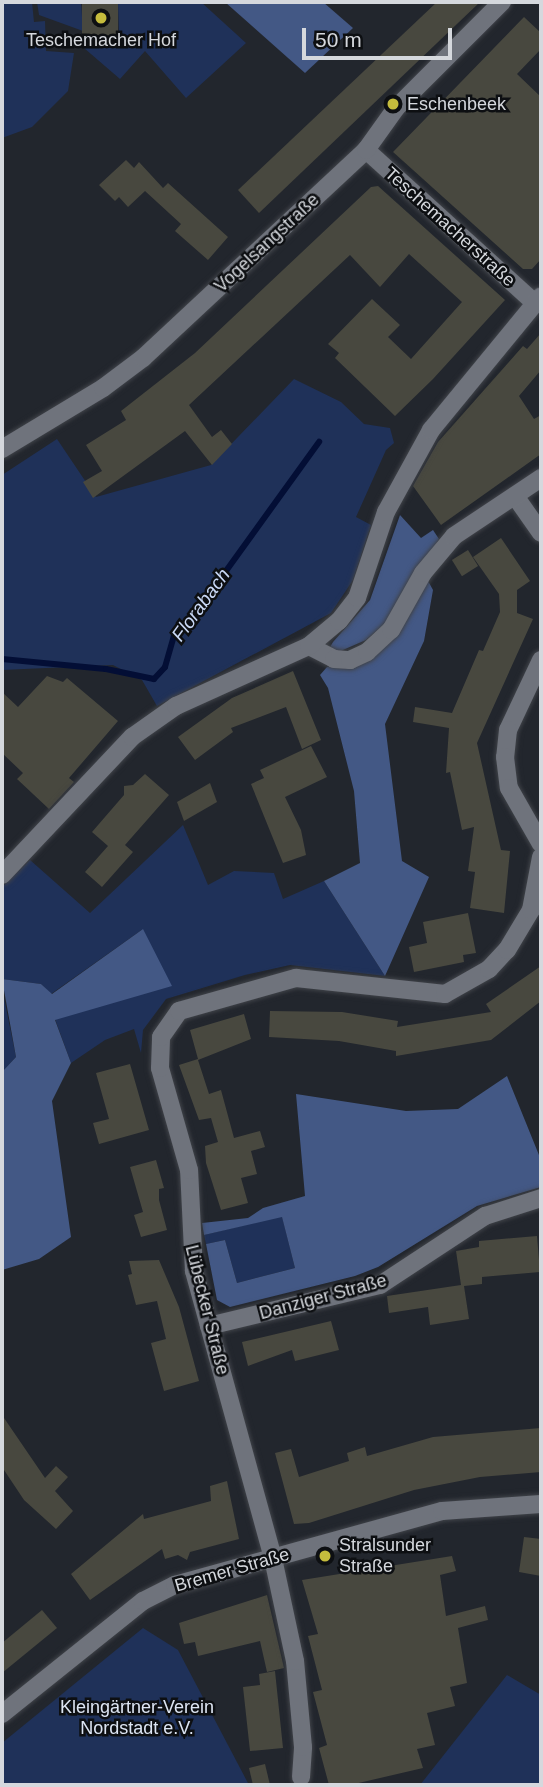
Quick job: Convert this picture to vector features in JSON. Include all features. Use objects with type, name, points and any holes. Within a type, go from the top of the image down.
[{"type":"street","name":"Vogelsangstraße","points":[[2,449],[103,388],[143,358],[366,150],[396,108],[502,2]]},
{"type":"street","name":"Teschemacherstraße","points":[[366,150],[538,299]]},
{"type":"street","points":[[2,875],[132,737],[176,706],[309,646],[339,621],[357,598],[386,512],[431,430],[538,299]]},
{"type":"street","points":[[309,646],[334,659],[350,660],[367,652],[391,629],[423,573],[454,536],[541,478]]},
{"type":"street","points":[[515,496],[541,533]]},
{"type":"street","points":[[541,660],[508,730],[505,757],[509,788],[541,844]]},
{"type":"street","name":"Lübecker Straße","points":[[273,1558],[209,1326],[190,1245],[189,1170],[160,1068],[161,1037],[179,1011],[296,978],[445,994],[489,969],[507,950],[531,911],[541,857]]},
{"type":"street","name":"Danziger Straße","points":[[209,1326],[380,1285],[485,1216],[541,1198]]},
{"type":"street","name":"Bremer Straße","points":[[2,1714],[159,1591],[442,1511],[541,1504]]},
{"type":"street","points":[[273,1558],[295,1661],[303,1747],[301,1777]]},
{"type":"green space","points":[[2,2],[32,2],[34,22],[45,21],[46,51],[74,53],[68,91],[32,127],[2,138]]},
{"type":"green space","points":[[37,2],[81,2],[83,31],[39,15]]},
{"type":"green space","points":[[118,2],[201,2],[246,43],[186,98],[145,51],[120,79],[84,48],[84,37],[119,34]]},
{"type":"green space","points":[[294,379],[341,402],[364,424],[390,428],[394,443],[386,450],[356,517],[371,525],[353,580],[331,613],[157,706],[142,680],[113,665],[2,670],[2,475],[57,439],[96,497],[211,465]]},
{"type":"green space","points":[[183,825],[208,885],[234,871],[274,873],[283,899],[324,881],[385,976],[290,965],[245,975],[166,999],[143,1030],[141,1053],[134,1029],[105,1040],[71,1063],[55,1019],[143,929],[51,994],[41,984],[2,979],[2,887],[30,860],[90,913]]},
{"type":"green space","points":[[2,988],[16,1057],[2,1072]]},
{"type":"green space","points":[[282,1216],[295,1268],[237,1283],[225,1240],[206,1244],[204,1235]]},
{"type":"green space","name":"Kleingärtner-Verein Nordstadt e.V.","points":[[143,1628],[178,1650],[249,1785],[2,1785],[2,1743]]},
{"type":"green space","points":[[507,1675],[541,1695],[541,1785],[420,1785]]},
{"type":"shaded area","points":[[225,2],[323,2],[353,28],[305,73]]},
{"type":"shaded area","points":[[400,515],[421,538],[433,530],[439,539],[390,619],[366,640],[336,653],[330,647],[333,642],[370,600]]},
{"type":"shaded area","points":[[427,579],[433,590],[424,641],[385,724],[402,861],[429,877],[385,976],[324,881],[360,863],[354,791],[328,688],[320,675],[327,667],[362,663]]},
{"type":"shaded area","points":[[143,929],[172,986],[55,1020],[71,1063],[52,1101],[71,1237],[39,1259],[2,1270],[2,1072],[16,1057],[2,979],[41,984],[52,994]]},
{"type":"shaded area","points":[[507,1076],[541,1160],[541,1187],[477,1206],[378,1267],[355,1276],[230,1307],[217,1300],[206,1244],[225,1240],[237,1283],[295,1268],[282,1217],[204,1235],[202,1223],[248,1218],[263,1208],[305,1196],[296,1094],[406,1111],[458,1109]]},
{"type":"building","name":"Teschemacher Hof","points":[[82,2],[118,2],[118,37],[82,37]]},
{"type":"building","points":[[437,2],[480,2],[259,213],[238,190]]},
{"type":"building","points":[[524,17],[541,33],[541,49],[517,74],[541,97],[541,259],[532,269],[523,269],[393,152]]},
{"type":"building","points":[[126,160],[134,168],[139,162],[163,188],[168,183],[228,237],[208,260],[175,231],[181,224],[145,191],[128,207],[119,197],[115,201],[99,185]]},
{"type":"building","points":[[378,186],[505,300],[433,379],[395,416],[335,358],[339,353],[328,344],[372,299],[400,325],[388,337],[411,359],[462,302],[409,254],[380,287],[350,255],[189,405],[212,437],[221,430],[232,444],[212,465],[185,431],[93,498],[83,482],[102,471],[86,445],[126,420],[121,411],[195,353],[371,187]]},
{"type":"building","points":[[541,333],[541,370],[519,396],[534,419],[541,415],[541,454],[441,525],[413,486],[438,442],[523,346],[527,349]]},
{"type":"building","points":[[501,538],[530,581],[517,590],[517,613],[533,619],[477,743],[501,850],[510,851],[504,913],[470,908],[475,872],[468,871],[474,827],[462,830],[450,772],[446,773],[449,728],[413,722],[415,707],[452,713],[479,650],[483,651],[500,612],[499,594],[473,557]]},
{"type":"building","points":[[468,550],[478,566],[462,576],[452,560]]},
{"type":"building","points":[[293,671],[321,740],[302,749],[286,707],[231,728],[233,732],[195,760],[178,737],[232,698]]},
{"type":"building","points":[[47,676],[63,682],[67,678],[118,721],[69,778],[74,782],[49,809],[17,779],[23,773],[2,753],[2,692],[18,707]]},
{"type":"building","points":[[311,746],[327,777],[285,797],[301,830],[306,855],[283,863],[251,784],[264,778],[260,770]]},
{"type":"building","points":[[145,774],[169,795],[125,845],[133,852],[102,887],[85,872],[108,846],[92,832],[124,795],[124,786],[133,785]]},
{"type":"building","points":[[210,783],[217,802],[184,821],[177,802]]},
{"type":"building","points":[[468,913],[476,953],[463,955],[464,962],[414,972],[409,947],[427,943],[423,922]]},
{"type":"building","points":[[541,966],[541,1001],[491,1040],[396,1056],[396,1051],[339,1041],[269,1037],[270,1011],[342,1012],[398,1021],[397,1027],[491,1012],[486,1004]]},
{"type":"building","points":[[244,1014],[251,1039],[198,1060],[209,1094],[221,1090],[234,1138],[260,1131],[265,1147],[251,1151],[257,1174],[241,1178],[248,1203],[221,1210],[206,1163],[205,1146],[218,1142],[211,1118],[199,1120],[179,1065],[198,1059],[190,1030]]},
{"type":"building","points":[[130,1064],[149,1130],[99,1144],[93,1123],[109,1119],[96,1073]]},
{"type":"building","points":[[156,1160],[164,1188],[159,1189],[159,1200],[167,1230],[141,1237],[134,1215],[143,1212],[130,1167]]},
{"type":"building","points":[[537,1236],[540,1272],[482,1277],[482,1284],[464,1286],[469,1319],[430,1325],[428,1307],[389,1313],[387,1296],[461,1285],[456,1251],[479,1247],[479,1241]]},
{"type":"building","points":[[159,1260],[179,1307],[199,1381],[164,1391],[151,1343],[166,1339],[157,1301],[136,1305],[128,1275],[132,1274],[129,1261]]},
{"type":"building","points":[[331,1321],[339,1350],[295,1361],[292,1350],[248,1366],[242,1342]]},
{"type":"building","points":[[2,1415],[45,1478],[56,1466],[68,1477],[55,1491],[73,1511],[56,1529],[24,1500],[2,1467]]},
{"type":"building","points":[[541,1428],[541,1472],[480,1477],[414,1490],[309,1523],[294,1524],[275,1453],[291,1449],[299,1477],[349,1461],[347,1453],[365,1447],[367,1456],[433,1437]]},
{"type":"building","points":[[227,1481],[239,1539],[190,1552],[187,1560],[178,1555],[165,1559],[162,1549],[90,1600],[71,1574],[143,1514],[144,1519],[211,1501],[210,1486]]},
{"type":"building","points":[[524,1537],[541,1539],[541,1576],[519,1572]]},
{"type":"building","points":[[452,1556],[456,1571],[440,1575],[446,1616],[485,1606],[488,1620],[458,1628],[467,1683],[450,1687],[455,1706],[427,1713],[435,1745],[417,1749],[423,1768],[350,1785],[329,1785],[319,1748],[327,1745],[313,1692],[322,1690],[308,1636],[318,1634],[302,1580]]},
{"type":"building","points":[[267,1595],[284,1668],[267,1672],[260,1641],[198,1656],[195,1642],[184,1644],[179,1623]]},
{"type":"building","points":[[42,1610],[57,1628],[2,1673],[2,1643]]},
{"type":"building","points":[[275,1671],[283,1748],[250,1751],[243,1687],[260,1685],[259,1674]]},
{"type":"building","points":[[265,1764],[270,1785],[253,1785],[249,1768]]},
{"type":"waterway","name":"Florabach","points":[[2,659],[106,669],[154,679],[165,667],[174,636],[187,625],[319,442]]},
{"type":"place","name":"Teschemacher Hof","points":[[101,18]]},
{"type":"place","name":"Eschenbeek","points":[[393,104]]},
{"type":"place","name":"Stralsunder Straße","points":[[325,1556]]}]
